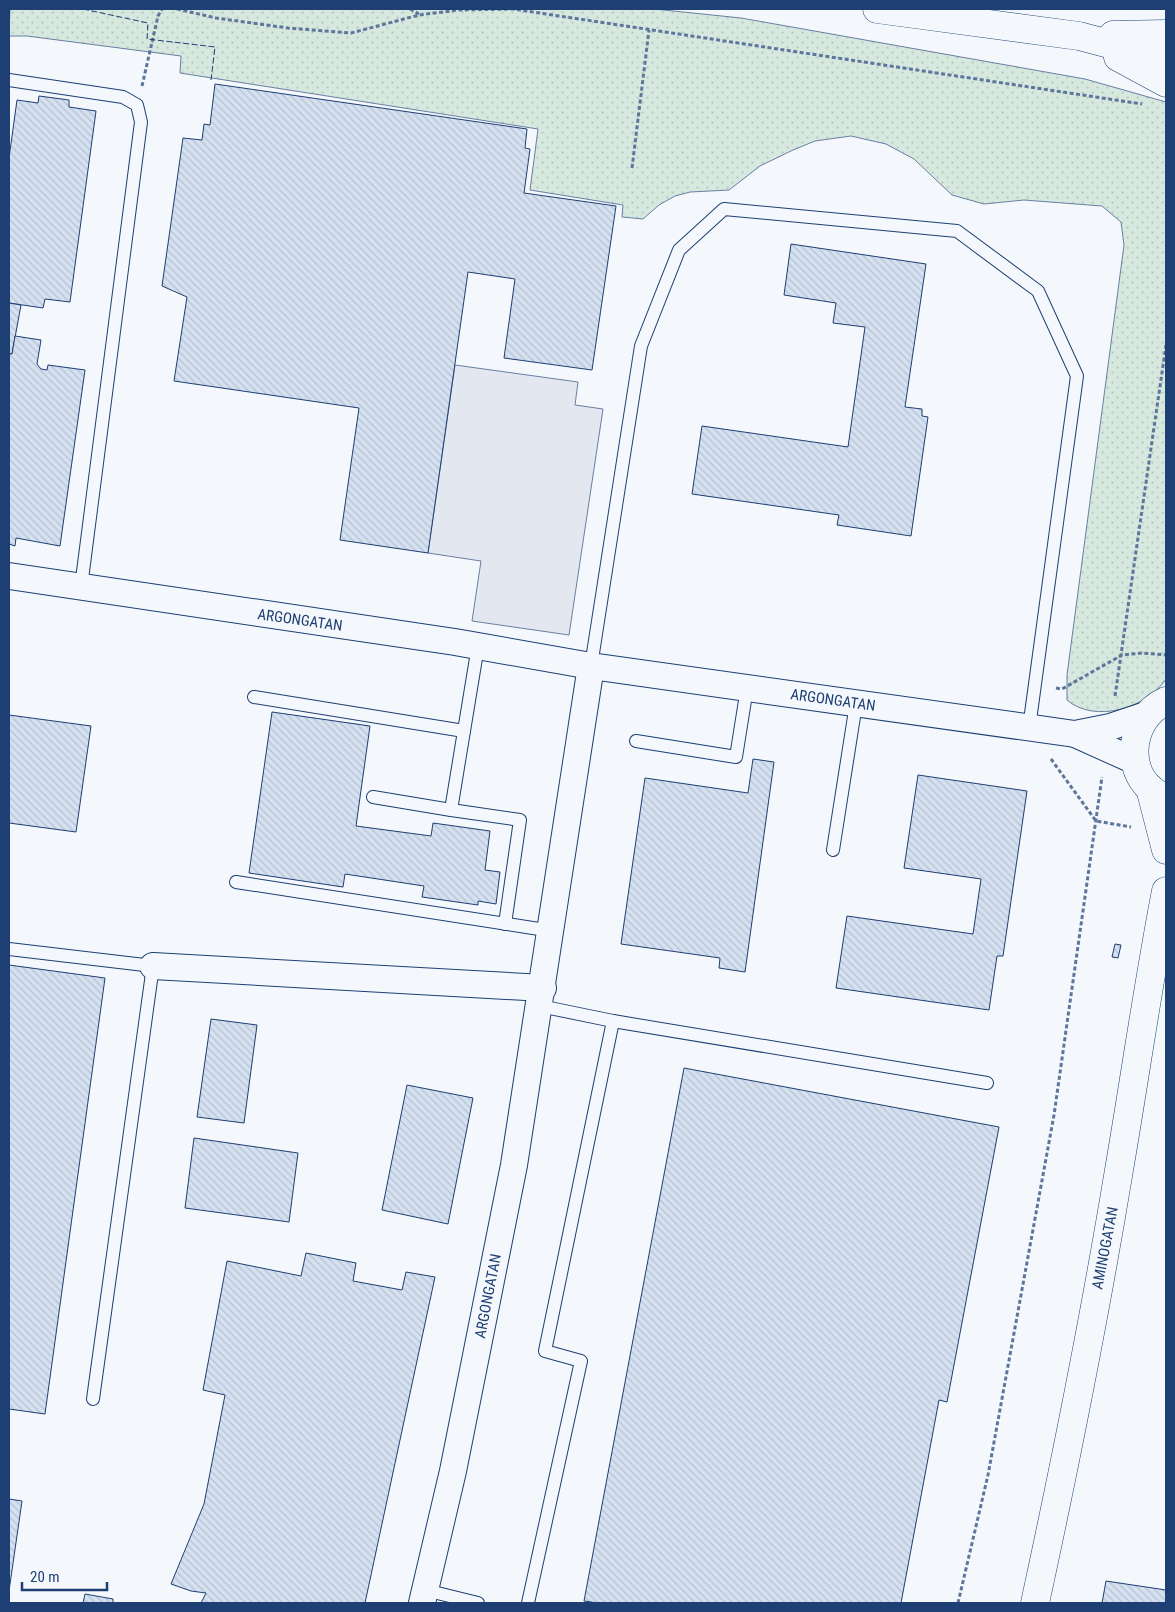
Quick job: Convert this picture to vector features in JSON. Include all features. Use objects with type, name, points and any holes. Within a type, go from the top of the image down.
[{"type":"street","points":[[877,9],[1079,36],[1166,59]]},
{"type":"street","points":[[1079,36],[1166,34]]},
{"type":"street","points":[[1079,36],[1166,83]]},
{"type":"street","name":"ARGONGATAN","points":[[9,576],[478,646],[591,666],[1029,728],[1108,737],[1135,762]]},
{"type":"street","name":"ARGONGATAN","points":[[424,1597],[453,1471],[510,1184],[552,931],[591,666]]},
{"type":"street","points":[[1108,737],[1156,708]]},
{"type":"street","points":[[1156,708],[1138,729],[1134,745],[1135,762],[1141,776],[1158,793],[1165,841]]},
{"type":"street","name":"AMINOGATAN","points":[[1035,1603],[1078,1394],[1119,1171],[1149,976],[1166,891]]},
{"type":"street","points":[[153,966],[541,997]]},
{"type":"lane","points":[[9,80],[123,97],[137,106],[141,122],[81,587]]},
{"type":"lane","points":[[591,666],[641,346],[679,250],[724,209],[957,231],[1038,291],[1077,376],[1029,728]]},
{"type":"lane","points":[[451,810],[478,646]]},
{"type":"lane","points":[[636,741],[736,757],[747,688]]},
{"type":"lane","points":[[254,697],[464,731]]},
{"type":"lane","points":[[833,850],[856,704]]},
{"type":"lane","points":[[373,797],[520,820],[505,924]]},
{"type":"lane","points":[[236,882],[552,931]]},
{"type":"lane","points":[[9,949],[153,966],[93,1399]]},
{"type":"lane","points":[[541,997],[613,1021],[987,1083]]},
{"type":"lane","points":[[528,1603],[581,1361],[545,1351],[613,1021]]},
{"type":"lane","points":[[424,1597],[478,1603]]},
{"type":"path","points":[[137,106],[149,62],[158,16],[162,9]]},
{"type":"path","points":[[177,9],[216,18],[288,28],[350,33],[419,15],[459,10],[513,9],[1146,105]]},
{"type":"path","points":[[410,9],[419,15]]},
{"type":"path","points":[[632,168],[649,30]]},
{"type":"path","points":[[958,1603],[988,1475],[1054,1115],[1166,345]]},
{"type":"path","points":[[1035,684],[1062,689],[1122,655],[1142,653],[1166,655]]},
{"type":"path","points":[[1029,728],[1096,821],[1165,841]]},
{"type":"shaded area","points":[[10,9],[654,9],[741,18],[1085,79],[1166,102],[1166,679],[1146,698],[1134,705],[1106,712],[1092,711],[1079,707],[1067,700],[1067,675],[1124,245],[1121,222],[1102,206],[1024,200],[984,204],[952,195],[914,159],[886,144],[851,136],[815,141],[793,150],[760,166],[729,190],[690,192],[675,196],[659,205],[643,219],[622,217],[623,205],[530,190],[538,129],[180,73],[181,56],[27,36],[9,36]]},
{"type":"shaded area","points":[[455,365],[578,382],[575,405],[603,409],[569,635],[472,621],[481,561],[428,553]]},
{"type":"building","points":[[215,84],[527,129],[525,148],[530,149],[524,193],[616,206],[592,370],[504,358],[515,279],[468,272],[428,553],[340,540],[359,408],[174,381],[187,297],[162,286],[183,138],[202,140],[204,124],[210,125]]},
{"type":"building","points":[[39,96],[69,100],[69,107],[96,111],[70,302],[45,299],[43,308],[9,303],[9,158],[17,100],[38,103]]},
{"type":"building","points":[[791,244],[926,264],[905,407],[922,409],[922,416],[928,417],[911,536],[837,525],[839,515],[692,494],[702,426],[848,447],[865,327],[833,323],[836,303],[784,295]]},
{"type":"building","points":[[9,303],[21,305],[12,354],[9,354]]},
{"type":"building","points":[[15,336],[41,340],[37,364],[41,369],[47,370],[48,365],[85,370],[60,546],[16,538],[15,546],[9,544],[9,354],[12,354]]},
{"type":"building","points":[[272,712],[370,726],[356,826],[431,836],[433,823],[490,831],[485,870],[500,872],[496,904],[478,901],[478,905],[422,897],[424,886],[345,874],[343,887],[249,873]]},
{"type":"building","points":[[9,715],[91,726],[76,832],[9,823]]},
{"type":"building","points":[[753,759],[774,762],[745,972],[719,968],[720,958],[621,944],[645,778],[748,793]]},
{"type":"building","points":[[918,775],[1027,791],[1003,956],[997,956],[989,1010],[836,988],[847,916],[973,934],[981,879],[904,868]]},
{"type":"building","points":[[1115,944],[1121,945],[1118,958],[1112,957]]},
{"type":"building","points":[[9,965],[105,978],[45,1414],[9,1409]]},
{"type":"building","points":[[211,1019],[257,1025],[244,1123],[197,1117]]},
{"type":"building","points":[[684,1068],[999,1127],[947,1402],[939,1400],[901,1603],[598,1603],[584,1601]]},
{"type":"building","points":[[407,1085],[473,1098],[448,1224],[382,1210]]},
{"type":"building","points":[[194,1138],[298,1153],[289,1222],[185,1208]]},
{"type":"building","points":[[306,1253],[356,1263],[353,1281],[402,1290],[406,1272],[435,1277],[365,1603],[201,1603],[206,1593],[191,1591],[171,1584],[204,1504],[225,1395],[203,1390],[227,1261],[301,1276]]},
{"type":"building","points":[[9,1499],[22,1501],[9,1591]]},
{"type":"building","points":[[1106,1581],[1166,1590],[1166,1603],[1102,1603]]},
{"type":"building","points":[[85,1594],[113,1599],[113,1603],[83,1603]]},
{"type":"fence","points":[[83,9],[148,23],[147,39],[215,47],[211,80]]}]
